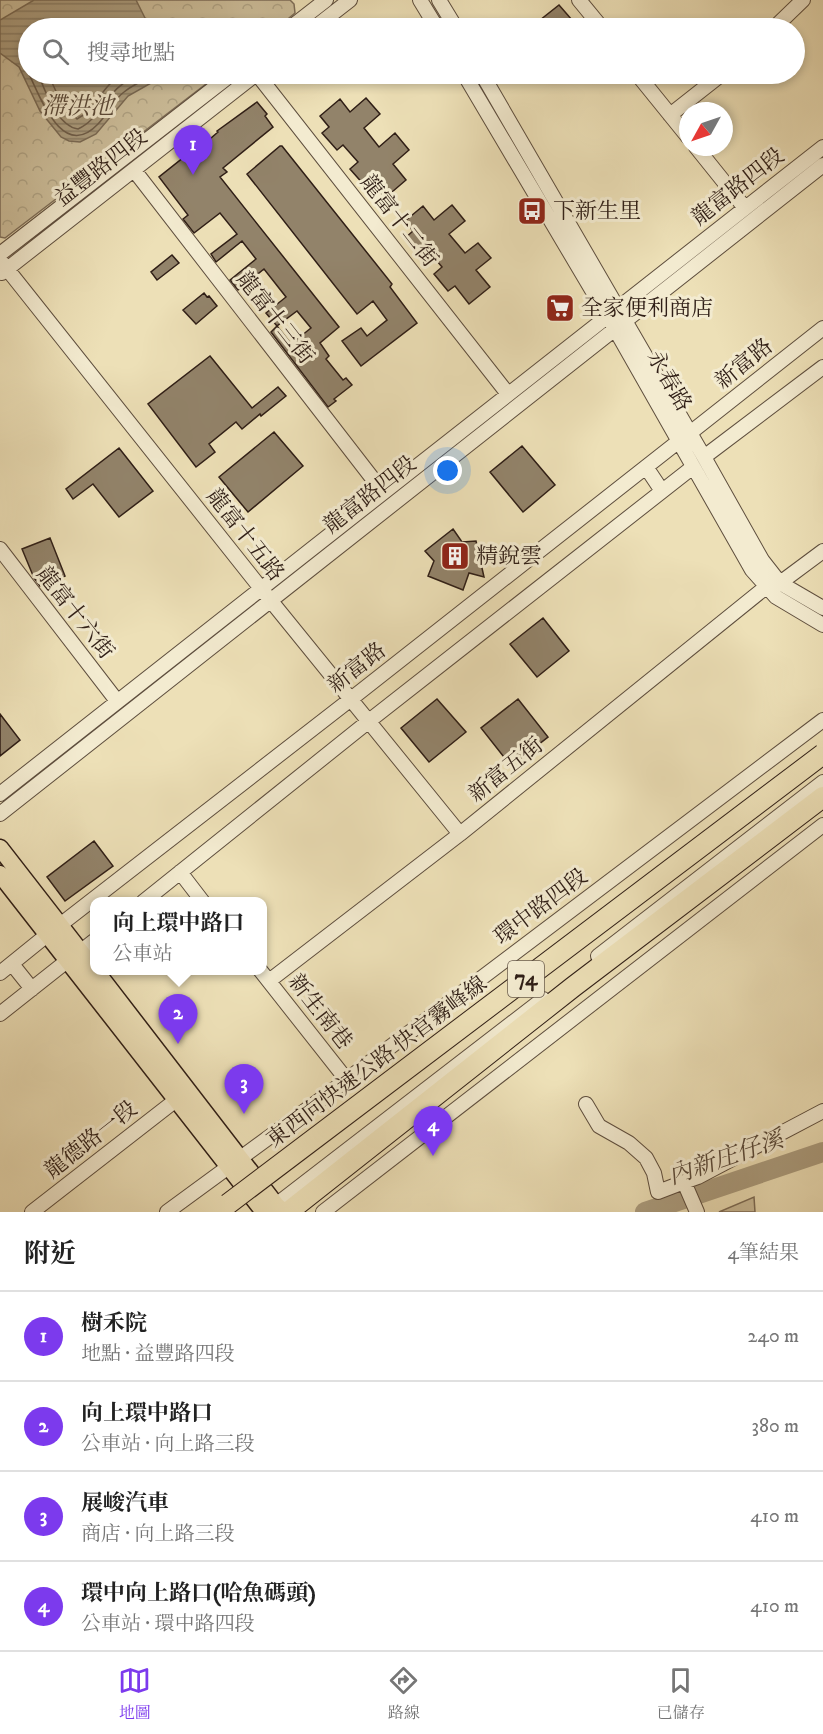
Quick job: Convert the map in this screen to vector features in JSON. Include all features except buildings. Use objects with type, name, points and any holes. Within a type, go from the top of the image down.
[{"type":"highway","name":"東西向快速公路 快官霧峰線","points":[[223,1210],[823,754]]},
{"type":"highway","name":"74","points":[[276,1211],[823,797]]},
{"type":"main road","points":[[0,848],[54,930],[176,1100],[235,1162]]},
{"type":"main road","points":[[0,874],[54,930]]},
{"type":"main road","points":[[74,956],[90,967]]},
{"type":"main road","points":[[98,975],[235,1162],[276,1211]]},
{"type":"street","points":[[299,18],[310,5],[326,0]]},
{"type":"street","points":[[327,18],[350,0]]},
{"type":"street","points":[[420,0],[431,18]]},
{"type":"street","points":[[439,0],[450,18]]},
{"type":"street","points":[[579,0],[594,18]]},
{"type":"street","points":[[784,18],[803,0]]},
{"type":"street","name":"益豐路四段","points":[[0,254],[219,84]]},
{"type":"street","name":"益豐路四段","points":[[2,267],[134,170],[243,84]]},
{"type":"street","name":"龍富十二街","points":[[264,84],[508,394]]},
{"type":"street","name":"永春路","points":[[470,84],[616,318]]},
{"type":"street","name":"永春路","points":[[487,84],[616,318],[685,437],[705,458],[762,560],[780,583],[823,608]]},
{"type":"street","points":[[645,84],[679,126]]},
{"type":"street","points":[[670,115],[709,84]]},
{"type":"street","name":"龍富路四段","points":[[0,814],[271,601],[616,318],[745,208],[823,147]]},
{"type":"street","points":[[703,156],[745,208]]},
{"type":"street","name":"龍富路四段","points":[[0,794],[508,394],[616,318],[823,165]]},
{"type":"street","name":"龍富十三街","points":[[134,170],[383,492]]},
{"type":"street","name":"龍富十五路","points":[[2,267],[460,834]]},
{"type":"street","name":"新富路","points":[[98,897],[823,328]]},
{"type":"street","points":[[705,458],[823,367]]},
{"type":"street","name":"永春路","points":[[685,437],[693,467],[752,570],[776,597],[823,625]]},
{"type":"street","points":[[646,467],[662,491]]},
{"type":"street","points":[[149,897],[693,467]]},
{"type":"street","name":"龍富十六街","points":[[0,549],[117,702]]},
{"type":"street","points":[[780,583],[823,551]]},
{"type":"street","name":"新富五街","points":[[267,974],[460,834],[766,587]]},
{"type":"street","name":"環中路四段","points":[[167,1212],[823,720]]},
{"type":"street","points":[[223,1210],[256,1189],[823,760]]},
{"type":"street","points":[[276,1211],[823,782]]},
{"type":"street","points":[[323,1212],[823,825]]},
{"type":"street","points":[[180,872],[199,897]]},
{"type":"street","name":"新富路","points":[[0,973],[90,903]]},
{"type":"street","points":[[0,1014],[90,944]]},
{"type":"street","points":[[12,963],[32,989]]},
{"type":"street","name":"新生南巷","points":[[264,976],[346,1079]]},
{"type":"street","name":"龍德路一段","points":[[32,1212],[176,1100]]},
{"type":"street","points":[[586,1104],[599,1126],[629,1143],[646,1158],[654,1173],[658,1192],[686,1185],[823,1111]]},
{"type":"street","points":[[686,1185],[697,1212]]},
{"type":"green space","points":[[0,0],[290,0],[294,4],[295,13],[289,18],[18,18],[18,84],[206,84],[5,238],[0,237]]},
{"type":"green space","points":[[754,1197],[755,1212],[719,1212]]},
{"type":"water","name":"滯洪池","points":[[34,0],[136,0],[145,18],[18,18],[18,66],[0,53],[0,20]]},
{"type":"water","name":"滯洪池","points":[[27,84],[149,84],[128,96],[96,134],[80,142],[69,141],[61,137],[40,111]]},
{"type":"waterway","name":"內新庄仔溪","points":[[645,1212],[823,1152]]},
{"type":"place","name":"樹禾院","points":[[193,175]]},
{"type":"place","name":"下新生里","points":[[532,211]]},
{"type":"place","name":"全家便利商店","points":[[560,308]]},
{"type":"place","name":"精銳雲","points":[[455,556]]},
{"type":"place","name":"向上環中路口","points":[[178,1044]]},
{"type":"place","name":"展峻汽車","points":[[244,1114]]},
{"type":"place","name":"環中向上路口(哈魚碼頭)","points":[[433,1156]]}]
